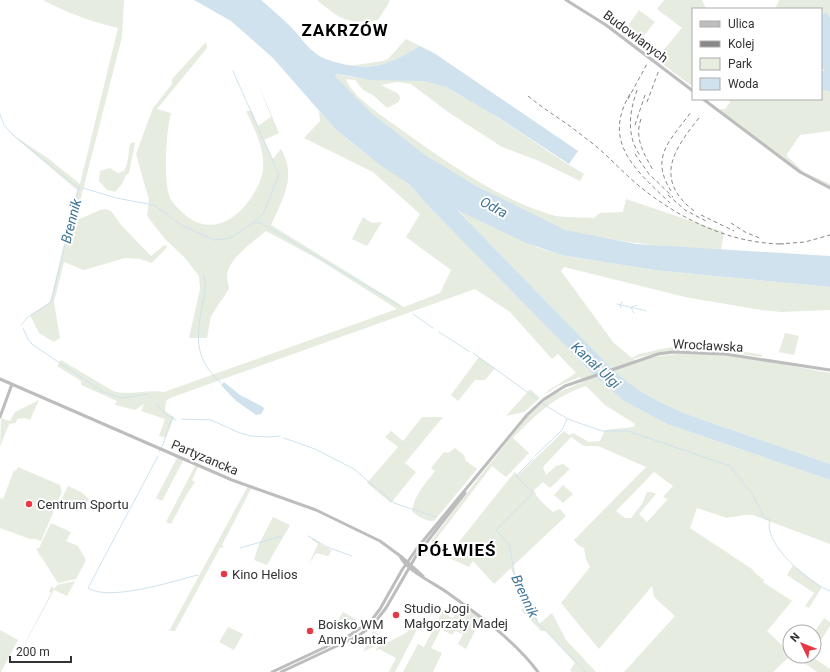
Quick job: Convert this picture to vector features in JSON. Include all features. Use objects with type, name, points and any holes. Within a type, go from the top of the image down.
[{"type":"main road","name":"Budowlanych","points":[[566,0],[606,25],[692,90]]},
{"type":"main road","points":[[704,100],[800,172],[830,188]]},
{"type":"main road","name":"Wrocławska","points":[[281,672],[355,638],[368,629],[381,615],[405,573],[411,557],[534,407],[552,393],[583,379],[635,361],[665,353],[704,353],[775,361],[830,370]]},
{"type":"main road","name":"Partyzancka","points":[[0,379],[232,480],[310,507],[375,538],[400,556],[408,564]]},
{"type":"main road","points":[[0,417],[12,384]]},
{"type":"main road","name":"Wrocławska","points":[[272,672],[364,628],[380,609],[408,564],[466,490]]},
{"type":"main road","points":[[400,556],[411,557]]},
{"type":"main road","points":[[408,564],[423,576]]},
{"type":"main road","points":[[408,564],[508,639],[538,672]]},
{"type":"main road","points":[[405,573],[417,572]]},
{"type":"green space","points":[[43,0],[124,0],[122,37],[75,221],[105,209],[111,211],[122,226],[151,256],[163,246],[166,245],[167,247],[152,263],[140,259],[125,258],[84,270],[64,262],[54,302],[60,338],[54,342],[39,333],[30,315],[50,302],[77,190],[18,140],[19,139],[49,159],[80,184],[118,28],[80,17]]},
{"type":"green space","points":[[317,0],[390,1],[378,20],[359,22],[344,19],[338,16]]},
{"type":"green space","points":[[664,0],[702,0],[706,8],[692,8],[692,86],[656,59],[682,28],[657,9]]},
{"type":"green space","points":[[779,0],[830,0],[830,18],[826,12],[822,15],[822,8],[775,8]]},
{"type":"green space","points":[[639,10],[655,22],[636,45],[622,34]]},
{"type":"green space","points":[[406,39],[420,46],[387,63],[361,67],[350,66],[388,59]]},
{"type":"green space","points":[[206,42],[207,48],[157,109],[171,113],[166,156],[166,180],[170,198],[184,214],[192,220],[201,224],[210,225],[227,221],[242,210],[258,186],[263,169],[261,146],[246,111],[252,111],[258,126],[271,117],[257,81],[279,133],[264,140],[273,159],[281,149],[286,159],[288,169],[288,178],[284,196],[271,225],[404,307],[440,293],[451,270],[406,237],[420,214],[373,172],[304,138],[320,121],[319,111],[336,130],[363,152],[409,184],[432,210],[596,377],[624,401],[667,424],[830,480],[830,544],[753,515],[727,518],[697,508],[690,528],[752,569],[764,580],[763,582],[792,601],[767,631],[782,645],[782,664],[773,672],[624,672],[675,616],[654,597],[652,586],[599,649],[561,603],[590,567],[586,559],[584,548],[578,545],[574,540],[646,467],[598,446],[584,446],[571,437],[543,467],[546,475],[556,466],[563,464],[570,469],[550,488],[543,482],[534,490],[544,505],[553,512],[560,509],[566,516],[513,566],[516,578],[526,592],[529,604],[536,615],[539,624],[552,613],[566,640],[596,672],[572,672],[570,670],[575,663],[546,631],[541,631],[521,610],[526,605],[525,600],[511,568],[494,584],[473,561],[469,567],[447,557],[515,472],[518,475],[564,431],[569,435],[573,433],[589,442],[600,441],[605,430],[634,427],[635,424],[605,405],[586,386],[564,395],[546,407],[513,438],[529,453],[506,477],[492,466],[433,543],[431,541],[479,477],[528,416],[543,402],[557,393],[585,381],[580,377],[558,386],[544,395],[549,390],[576,373],[558,354],[552,359],[510,312],[475,289],[170,398],[166,401],[165,411],[174,417],[166,438],[159,436],[165,419],[141,411],[144,404],[135,410],[115,405],[117,401],[81,385],[81,381],[57,366],[61,360],[113,391],[125,393],[151,391],[164,392],[397,309],[318,259],[266,231],[248,245],[231,264],[227,277],[229,289],[211,316],[207,338],[189,338],[200,289],[199,276],[185,258],[165,239],[147,216],[149,200],[136,154],[153,108],[172,84],[172,79]],"holes":[[[654,472],[673,486],[663,497],[668,499],[647,522],[639,514],[656,494],[651,492],[647,492],[642,504],[631,518],[625,518],[616,511]]]},
{"type":"green space","points":[[337,74],[362,78],[425,80],[441,84],[494,115],[584,174],[580,181],[539,161],[502,147],[448,112],[411,84],[397,82],[381,85],[397,93],[400,97],[399,102],[387,108],[373,95],[363,90],[355,80],[346,79],[349,86],[361,100],[385,118],[453,166],[511,199],[531,208],[556,216],[594,218],[600,213],[623,212],[626,199],[724,232],[721,250],[630,242],[574,232],[553,226],[470,183],[421,153],[397,136],[354,98],[335,76]]},
{"type":"green space","points":[[822,89],[830,92],[830,131],[800,135],[787,156],[804,172],[830,184],[830,188],[815,182],[719,111],[721,109],[725,109],[730,102],[728,100],[822,100]]},
{"type":"green space","points":[[133,142],[135,143],[129,173],[126,175],[122,184],[115,192],[107,190],[99,181],[100,171],[110,168],[118,173],[124,171],[127,164],[130,144]]},
{"type":"green space","points":[[456,209],[539,248],[561,255],[654,270],[830,287],[830,310],[781,312],[685,297],[564,267],[561,271],[613,342],[632,358],[640,354],[663,349],[691,346],[720,348],[762,355],[762,357],[729,353],[682,351],[666,352],[634,359],[636,362],[660,356],[708,354],[758,359],[830,373],[830,464],[686,414],[642,392],[613,370]]},
{"type":"green space","points":[[363,217],[372,223],[382,222],[367,246],[352,239]]},
{"type":"green space","points":[[785,333],[799,336],[794,355],[779,352]]},
{"type":"green space","points":[[479,357],[495,368],[485,380],[475,380],[458,401],[451,395]]},
{"type":"green space","points":[[530,389],[540,398],[524,412],[506,416]]},
{"type":"green space","points":[[39,400],[30,420],[25,418],[17,419],[16,423],[9,424],[0,447],[1,418],[10,421],[15,412]]},
{"type":"green space","points":[[422,417],[443,417],[405,463],[416,472],[391,503],[367,483],[398,447],[385,437],[391,431],[403,441]]},
{"type":"green space","points":[[455,448],[464,455],[466,461],[477,469],[434,521],[429,521],[416,515],[412,511],[413,505],[421,490],[435,471],[431,468],[444,452],[448,453]]},
{"type":"green space","points":[[178,456],[184,459],[162,501],[156,498]]},
{"type":"green space","points":[[196,464],[199,465],[192,480],[195,482],[171,524],[166,522]]},
{"type":"green space","name":"Centrum Sportu","points":[[18,467],[60,485],[62,492],[41,541],[30,539],[0,528],[0,498],[3,499],[14,470],[16,471]]},
{"type":"green space","points":[[563,485],[573,494],[563,503],[554,495]]},
{"type":"green space","points":[[68,486],[81,492],[89,499],[82,512],[60,502]]},
{"type":"green space","points":[[248,486],[252,487],[222,545],[224,547],[220,548],[175,631],[169,631]]},
{"type":"green space","points":[[273,517],[290,525],[267,565],[254,560],[259,544]]},
{"type":"green space","name":"Centrum Sportu","points":[[51,523],[71,532],[66,541],[78,546],[86,560],[76,579],[58,583],[36,549],[39,548]]},
{"type":"green space","points":[[313,538],[320,544],[332,550],[328,556],[316,553],[309,564],[318,544],[312,540]]},
{"type":"green space","points":[[793,565],[822,587],[809,608],[805,606],[814,593],[787,575]]},
{"type":"green space","points":[[75,581],[67,596],[54,590],[10,672],[51,593],[49,591],[52,586],[54,589],[57,585]]},
{"type":"green space","points":[[461,603],[481,619],[466,649],[458,644],[463,634],[455,631],[452,635],[441,629],[431,648],[442,653],[433,672],[403,672],[418,644],[424,647],[444,608],[450,611],[448,616],[453,618]]},
{"type":"green space","points":[[343,612],[356,619],[350,631],[336,623]]},
{"type":"green space","points":[[424,616],[395,672],[389,672],[396,658],[379,649],[376,651],[377,648],[406,633]]},
{"type":"green space","points":[[824,618],[830,622],[830,626],[822,638],[822,624],[820,624]]},
{"type":"green space","points":[[228,627],[243,634],[234,650],[219,642]]},
{"type":"green space","points":[[0,630],[18,640],[1,672],[0,672]]},
{"type":"green space","points":[[373,631],[381,636],[384,641],[363,652]]},
{"type":"green space","points":[[806,664],[822,664],[830,669],[830,672],[817,672]]},
{"type":"water","points":[[194,0],[261,0],[287,23],[316,54],[326,59],[351,66],[362,67],[381,65],[400,58],[420,46],[434,53],[578,151],[569,164],[499,118],[446,87],[425,81],[371,80],[337,74],[335,76],[371,113],[425,155],[476,186],[565,230],[636,244],[830,256],[830,287],[654,270],[561,255],[524,242],[457,210],[613,370],[628,382],[656,400],[686,414],[830,464],[830,480],[667,424],[624,401],[596,377],[432,210],[409,184],[380,165],[336,130],[273,58],[231,21]]},
{"type":"water","points":[[826,12],[830,18],[830,92],[822,89],[822,72],[825,70],[822,69],[822,15]]},
{"type":"water","points":[[224,382],[240,395],[263,407],[264,409],[261,414],[256,415],[235,400],[221,385]]},
{"type":"waterway","points":[[233,71],[279,175],[263,214],[254,222]]},
{"type":"waterway","name":"Brennik","points":[[0,114],[4,125],[13,135],[80,188]]},
{"type":"waterway","name":"Brennik","points":[[21,325],[27,318],[51,302],[79,188]]},
{"type":"waterway","points":[[83,188],[116,198],[154,205],[183,226],[214,240],[230,238],[253,223],[261,223],[398,305]]},
{"type":"waterway","points":[[203,274],[205,288],[199,324],[199,345],[205,364],[221,383]]},
{"type":"waterway","points":[[621,308],[620,305],[622,302]]},
{"type":"waterway","points":[[617,304],[646,311]]},
{"type":"waterway","points":[[632,307],[637,305]]},
{"type":"waterway","points":[[631,308],[634,313]]},
{"type":"waterway","points":[[413,314],[433,328]]},
{"type":"waterway","name":"Brennik","points":[[23,328],[28,339],[33,345],[103,392],[122,398],[148,394],[151,397]]},
{"type":"waterway","points":[[439,332],[470,352]]},
{"type":"waterway","points":[[473,353],[537,399]]},
{"type":"waterway","name":"Brennik","points":[[156,404],[165,414],[176,420]]},
{"type":"waterway","points":[[543,404],[568,419],[602,431],[628,431],[730,466],[749,490]]},
{"type":"waterway","points":[[162,447],[172,418]]},
{"type":"waterway","name":"Brennik","points":[[182,419],[211,420],[240,433],[251,436],[280,436]]},
{"type":"waterway","name":"Brennik","points":[[535,456],[562,430],[567,419]]},
{"type":"waterway","name":"Brennik","points":[[284,438],[315,449],[354,469],[394,503],[436,517]]},
{"type":"waterway","points":[[158,456],[88,588],[98,592],[126,592],[198,575]]},
{"type":"waterway","name":"Brennik","points":[[533,459],[516,476],[532,491],[532,494],[496,530],[509,544],[515,576],[526,593],[528,607],[539,624],[586,672]]},
{"type":"waterway","points":[[751,492],[759,507]]},
{"type":"waterway","points":[[760,509],[764,518],[770,520],[769,529],[773,540],[780,551],[800,572],[821,587],[830,591]]},
{"type":"waterway","points":[[240,548],[282,536]]},
{"type":"waterway","points":[[308,536],[327,547],[352,556]]},
{"type":"railway","points":[[628,99],[647,64]]},
{"type":"railway","points":[[647,102],[659,70]]},
{"type":"railway","points":[[637,90],[632,108],[630,125],[633,141],[641,157]]},
{"type":"railway","points":[[630,94],[622,111],[619,127],[621,142],[635,167],[670,203]]},
{"type":"railway","points":[[635,125],[645,95]]},
{"type":"railway","points":[[528,96],[591,142],[638,185],[671,209],[688,219],[706,227],[745,240],[784,244]]},
{"type":"railway","points":[[671,191],[665,179],[662,168],[662,158],[670,140],[691,112]]},
{"type":"railway","points":[[694,211],[681,199],[674,187],[671,176],[672,164],[676,153],[682,141],[699,118]]},
{"type":"railway","points":[[641,119],[639,126],[639,139],[643,152],[653,170]]},
{"type":"railway","points":[[635,154],[649,174],[673,197]]},
{"type":"railway","points":[[668,195],[685,210],[706,221]]},
{"type":"railway","points":[[701,215],[734,231]]},
{"type":"railway","points":[[731,223],[745,232],[762,239]]},
{"type":"railway","points":[[779,244],[805,242],[830,235]]},
{"type":"place","name":"Centrum Sportu","points":[[29,504]]},
{"type":"place","name":"Kino Helios","points":[[224,574]]},
{"type":"place","name":"Studio Jogi Małgorzaty Madej","points":[[396,615]]},
{"type":"place","name":"Boisko WM Anny Jantar","points":[[310,631]]},
{"type":"district","name":"ZAKRZÓW","points":[[345,30]]},
{"type":"district","name":"PÓŁWIEŚ","points":[[457,550]]},
{"type":"water label","name":"Odra","points":[[494,207]]},
{"type":"water label","name":"Kanał Ulgi","points":[[596,365]]}]
